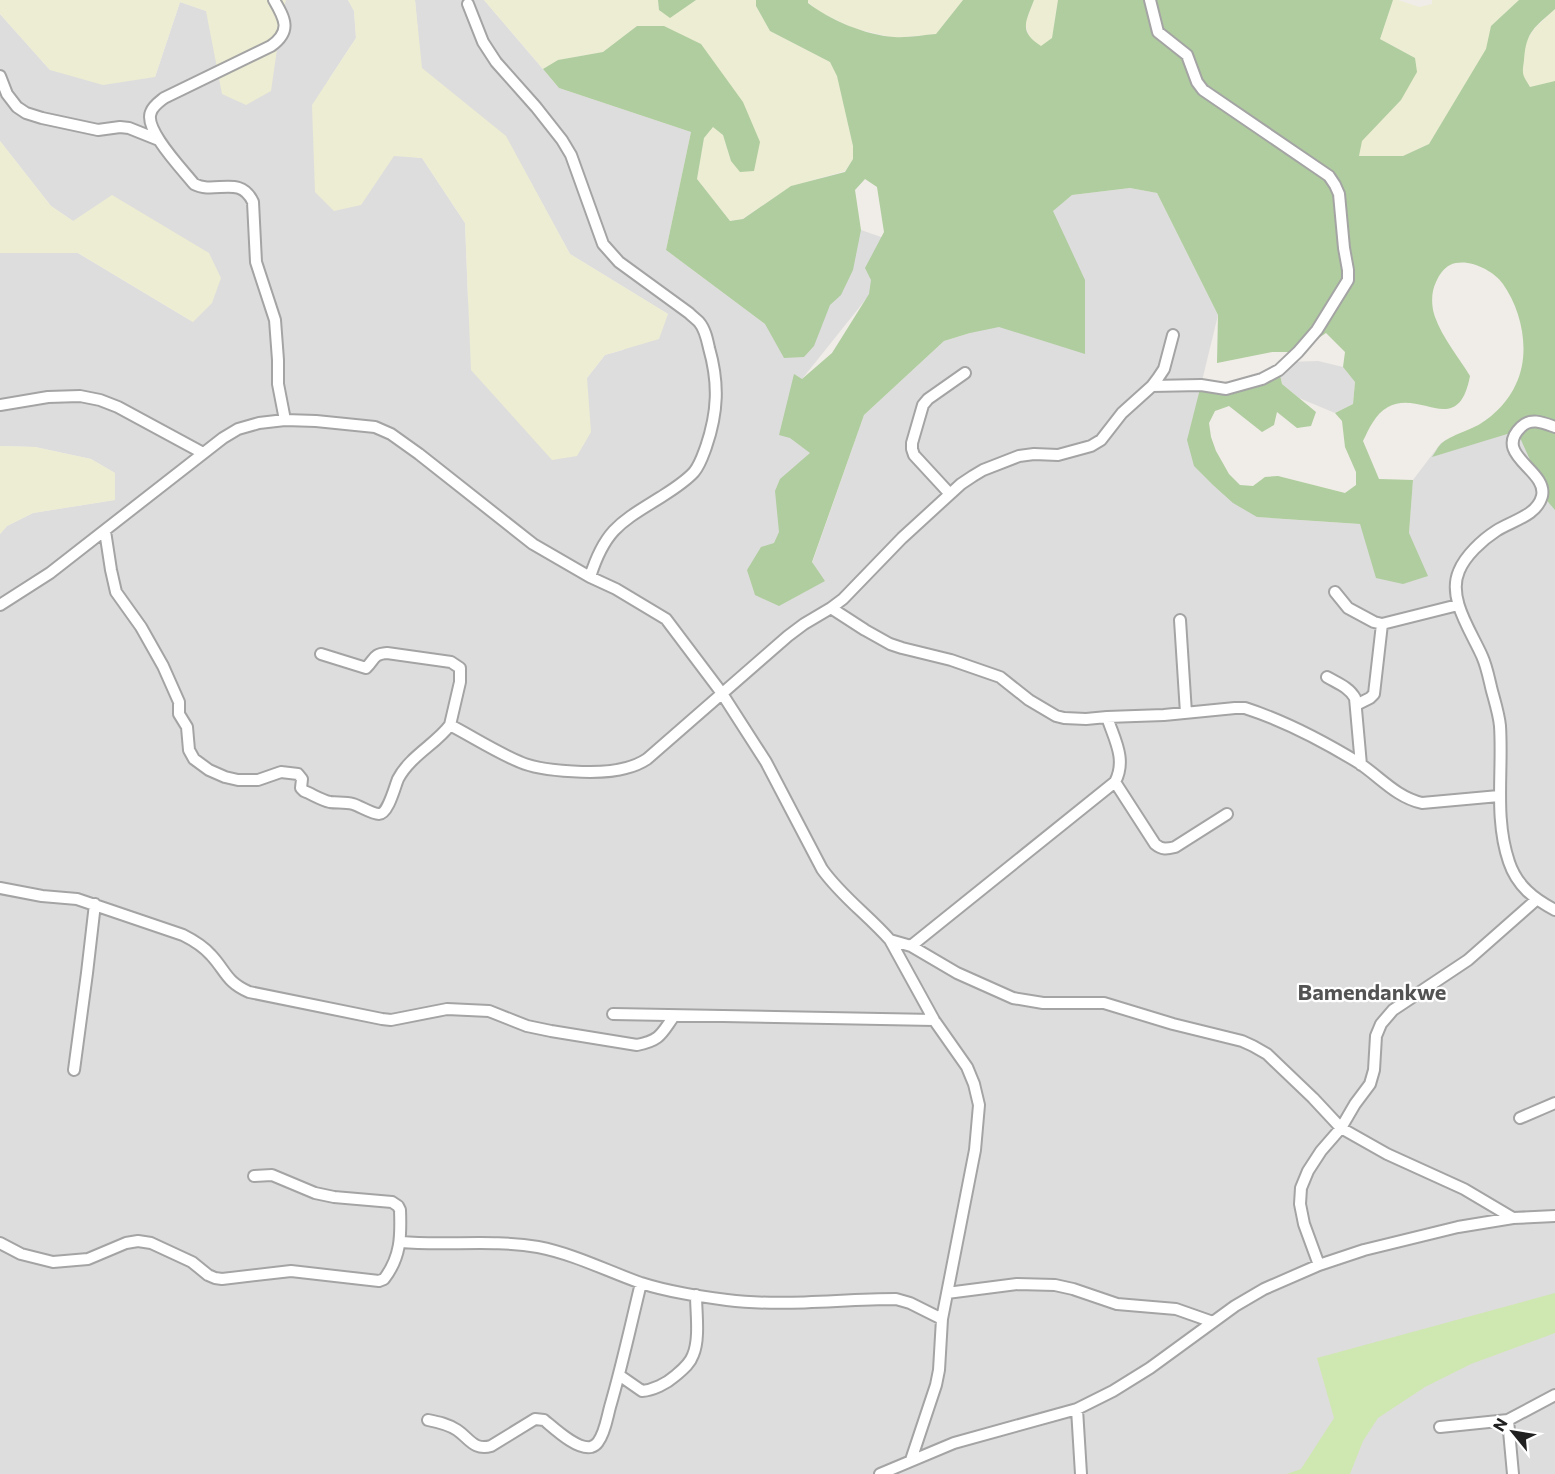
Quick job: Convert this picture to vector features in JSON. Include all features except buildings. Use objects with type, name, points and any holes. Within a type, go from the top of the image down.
[{"type":"street","points":[[274,0],[285,24],[284,33],[279,41],[164,98],[150,113],[150,123],[159,140],[194,184],[207,188],[226,186],[242,188],[250,195],[255,210],[256,262],[275,320],[278,384],[285,420]]},
{"type":"street","points":[[1150,0],[1158,32],[1187,55],[1197,82],[1203,90],[1329,176],[1335,184],[1339,194],[1348,270],[1348,280],[1317,330],[1279,370],[1262,380],[1226,389],[1201,385],[1152,386]]},
{"type":"street","points":[[468,4],[483,42],[496,62],[536,107],[571,155],[603,244],[619,262],[689,312],[699,322],[705,332],[715,368],[716,395],[712,429],[694,472],[677,487],[624,520],[614,530],[598,553],[590,577]]},
{"type":"street","points":[[0,76],[7,94],[17,107],[26,113],[98,130],[129,128],[159,140]]},
{"type":"street","points":[[450,725],[521,763],[552,770],[608,772],[625,769],[647,759],[788,636],[831,608],[861,582],[902,538],[961,484],[983,470],[1019,456],[1058,454],[1097,444],[1122,413],[1152,386],[1164,369],[1173,335]]},
{"type":"street","points":[[950,494],[914,455],[912,443],[923,405],[965,373]]},
{"type":"street","points":[[0,405],[48,397],[80,396],[100,400],[118,407],[203,453]]},
{"type":"street","points":[[0,605],[50,573],[223,438],[238,429],[259,423],[285,420],[362,425],[375,427],[391,434],[533,544],[652,609],[666,620],[722,692],[766,762],[822,869],[843,895],[890,940],[934,1020],[968,1067],[974,1084],[979,1105],[975,1150],[942,1319],[939,1370],[911,1460]]},
{"type":"street","points":[[1555,427],[1537,421],[1524,424],[1515,433],[1512,442],[1514,450],[1540,482],[1542,495],[1538,505],[1528,514],[1495,532],[1467,556],[1456,582],[1458,605],[1483,659],[1500,725],[1499,796],[1509,863],[1519,882],[1536,900],[1555,910]]},
{"type":"street","points":[[105,531],[116,592],[141,627],[163,666],[179,702],[179,714],[187,728],[189,750],[194,759],[209,770],[238,780],[258,780],[281,772],[298,774],[302,779],[301,788],[304,791],[328,802],[355,804],[379,814],[384,812],[402,773],[450,725],[460,682],[460,668],[451,662],[387,653],[375,656],[366,668],[321,654]]},
{"type":"street","points":[[1335,592],[1348,608],[1382,624],[1458,605]]},
{"type":"street","points":[[831,608],[890,644],[951,660],[1000,677],[1029,700],[1056,716],[1070,719],[1164,715],[1245,708],[1317,738],[1413,801],[1499,796]]},
{"type":"street","points":[[1180,620],[1186,713]]},
{"type":"street","points":[[1356,705],[1374,694],[1382,624]]},
{"type":"street","points":[[1327,677],[1352,692],[1355,698],[1361,765]]},
{"type":"street","points":[[911,946],[1115,782],[1120,772],[1120,758],[1107,717]]},
{"type":"street","points":[[1115,782],[1155,844],[1160,848],[1175,847],[1227,814]]},
{"type":"street","points":[[0,888],[42,896],[77,899],[183,935],[197,942],[211,954],[237,987],[249,992],[382,1019],[391,1020],[447,1009],[489,1011],[527,1026],[637,1045],[651,1042],[659,1037],[674,1016]]},
{"type":"street","points":[[1319,1264],[1304,1224],[1300,1204],[1301,1188],[1308,1171],[1321,1151],[1341,1128],[1370,1084],[1374,1070],[1376,1036],[1381,1024],[1393,1010],[1468,960],[1536,900]]},
{"type":"street","points":[[74,1070],[95,904]]},
{"type":"street","points":[[890,940],[911,946],[957,973],[1013,998],[1043,1003],[1104,1003],[1242,1041],[1267,1054],[1341,1128],[1386,1154],[1464,1189],[1513,1218]]},
{"type":"street","points":[[614,1014],[934,1020]]},
{"type":"street","points":[[1520,1118],[1555,1103]]},
{"type":"street","points":[[0,1243],[21,1254],[53,1262],[88,1259],[126,1243],[138,1241],[151,1243],[192,1262],[208,1275],[222,1279],[291,1271],[379,1281],[384,1279],[400,1242],[398,1206],[392,1202],[315,1193],[272,1175],[254,1176]]},
{"type":"street","points":[[887,1472],[954,1443],[1077,1409],[1113,1391],[1150,1368],[1235,1306],[1264,1289],[1319,1264],[1364,1250],[1458,1227],[1513,1218],[1555,1216]]},
{"type":"street","points":[[400,1242],[507,1243],[540,1247],[677,1292],[758,1303],[896,1299],[910,1303],[942,1319]]},
{"type":"street","points":[[428,1420],[456,1429],[477,1447],[483,1449],[535,1419],[544,1420],[578,1444],[587,1448],[594,1446],[604,1430],[641,1282]]},
{"type":"street","points":[[947,1293],[1017,1284],[1055,1285],[1117,1304],[1176,1309],[1213,1322]]},
{"type":"street","points":[[619,1376],[642,1391],[650,1390],[671,1380],[688,1365],[696,1344],[696,1295]]},
{"type":"street","points":[[1440,1427],[1508,1420],[1555,1395]]},
{"type":"street","points":[[1077,1409],[1081,1474]]},
{"type":"street","points":[[1508,1420],[1513,1474]]},
{"type":"shaded area","points":[[285,0],[348,0],[354,11],[356,38],[329,79],[394,155],[422,158],[465,223],[468,301],[587,378],[605,355],[623,350],[668,314],[570,254],[524,170],[421,68],[415,0],[484,0],[559,88],[691,132],[666,250],[765,324],[861,230],[918,250],[866,299],[802,379],[811,453],[812,563],[864,415],[944,341],[970,333],[1052,211],[1072,195],[1130,188],[1157,193],[1218,315],[1201,385],[1195,465],[1257,517],[1360,524],[1409,533],[1413,480],[1441,443],[1537,421],[1555,459],[1555,1474],[0,1474],[0,534],[7,526],[33,513],[114,500],[115,473],[91,459],[35,447],[0,446],[0,253],[78,253],[193,322],[73,221],[51,206],[0,141],[0,14],[50,70],[155,77],[180,2],[206,11]]},
{"type":"shaded area","points":[[1318,361],[1343,367],[1355,382],[1353,404],[1335,413],[1299,398],[1282,384],[1279,370],[1288,362]]},
{"type":"green space","points":[[0,0],[286,0],[271,91],[246,105],[222,94],[206,11],[180,2],[155,77],[103,85],[50,70],[0,14]]},
{"type":"green space","points":[[348,0],[415,0],[422,68],[506,136],[570,254],[668,314],[659,339],[605,355],[587,378],[591,432],[577,456],[552,460],[471,370],[465,223],[422,158],[394,156],[361,205],[334,211],[315,192],[312,105],[356,38],[354,11]]},
{"type":"green space","points":[[484,0],[658,0],[659,10],[670,17],[696,0],[756,0],[756,6],[770,31],[830,62],[837,75],[853,146],[853,159],[845,171],[792,186],[742,219],[730,221],[697,179],[704,138],[713,126],[723,135],[731,161],[754,170],[637,26],[603,52],[558,60],[543,69]]},
{"type":"green space","points":[[658,0],[696,0],[670,18],[659,10]]},
{"type":"green space","points":[[756,0],[808,0],[808,3],[817,9],[848,26],[883,36],[910,37],[936,34],[963,0],[1034,0],[1026,26],[1029,36],[1041,46],[1052,38],[1058,0],[1393,0],[1380,39],[1415,58],[1417,72],[1401,100],[1362,141],[1359,156],[1403,156],[1429,144],[1486,49],[1491,26],[1519,0],[1555,0],[1555,9],[1537,25],[1529,36],[1523,72],[1530,87],[1555,81],[1555,510],[1542,495],[1540,482],[1517,431],[1432,457],[1443,442],[1480,424],[1501,407],[1510,396],[1521,372],[1522,332],[1510,295],[1493,274],[1479,266],[1464,263],[1450,265],[1444,270],[1434,286],[1432,299],[1438,325],[1470,376],[1464,395],[1457,405],[1447,409],[1413,403],[1401,403],[1388,407],[1376,418],[1363,441],[1379,479],[1413,480],[1409,533],[1428,576],[1403,584],[1376,578],[1360,524],[1257,517],[1233,503],[1194,466],[1187,440],[1201,385],[1226,389],[1279,370],[1282,384],[1316,412],[1311,426],[1297,428],[1277,412],[1274,425],[1262,432],[1229,406],[1215,411],[1209,423],[1216,451],[1229,474],[1240,485],[1253,486],[1265,477],[1278,476],[1345,493],[1356,485],[1356,472],[1345,447],[1342,421],[1335,413],[1353,404],[1355,382],[1343,367],[1345,352],[1326,333],[1298,352],[1272,352],[1217,363],[1218,315],[1157,193],[1130,188],[1072,195],[1053,211],[1085,280],[1085,354],[999,327],[944,341],[864,415],[812,562],[825,581],[779,606],[755,595],[747,570],[761,547],[774,543],[779,532],[775,491],[780,479],[810,453],[790,438],[779,435],[794,374],[802,379],[832,353],[869,294],[871,280],[865,268],[884,232],[877,187],[865,179],[855,190],[861,230],[853,270],[841,295],[830,305],[814,346],[804,357],[784,358],[765,324],[666,250],[691,132],[559,88],[543,69],[558,60],[603,52],[637,26],[664,26],[701,44],[743,102],[760,142],[754,171],[740,172],[731,161],[723,135],[713,127],[704,138],[697,179],[730,221],[743,219],[791,186],[845,172],[853,159],[853,146],[837,76],[830,62],[770,31],[756,6]]},
{"type":"green space","points":[[808,0],[963,0],[936,34],[895,38],[853,28],[818,11]]},
{"type":"green space","points":[[1034,0],[1058,0],[1052,38],[1041,47],[1030,38],[1025,24]]},
{"type":"green space","points":[[1393,0],[1419,7],[1432,4],[1432,0],[1519,0],[1491,26],[1487,49],[1429,144],[1403,156],[1359,156],[1361,141],[1401,100],[1415,58],[1380,39]]},
{"type":"green space","points":[[1555,9],[1555,81],[1530,87],[1522,75],[1525,43],[1534,29]]},
{"type":"green space","points":[[0,141],[51,206],[73,221],[112,195],[209,253],[221,278],[212,303],[193,322],[78,253],[0,253]]},
{"type":"green space","points":[[0,446],[35,447],[91,459],[115,473],[115,500],[33,513],[7,526],[0,534]]},
{"type":"green space","points":[[1555,1293],[1555,1333],[1471,1364],[1425,1387],[1378,1418],[1363,1441],[1350,1474],[1287,1474],[1301,1469],[1334,1418],[1317,1358]]},
{"type":"district","name":"Bamendankwe","points":[[1372,992]]}]
